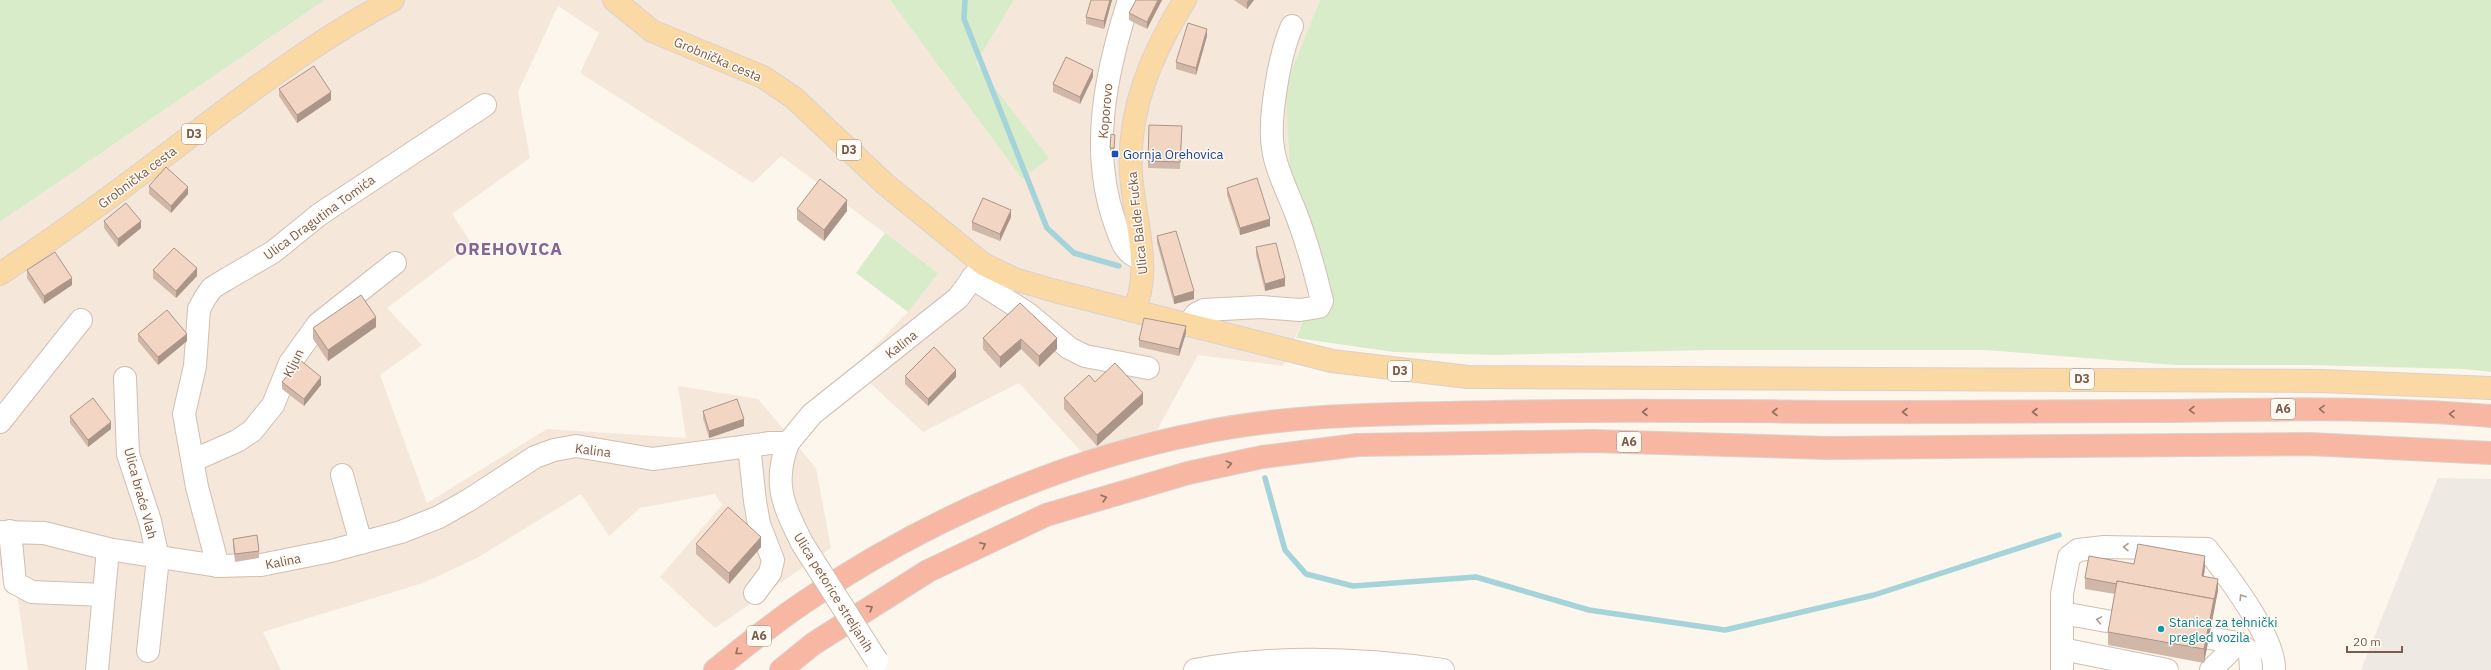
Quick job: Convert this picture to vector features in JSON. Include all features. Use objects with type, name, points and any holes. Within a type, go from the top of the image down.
[{"type":"highway","name":"A6","points":[[715,670],[803,603],[886,552],[969,509],[1056,473],[1157,443],[1202,432],[1280,420],[1362,414],[1517,411],[2074,412],[2318,409],[2491,416]]},
{"type":"highway","name":"A6","points":[[781,670],[813,644],[928,571],[1046,515],[1188,473],[1262,457],[1350,446],[1592,441],[1828,448],[2309,444],[2491,453]]},
{"type":"main road","name":"Grobnička cesta","points":[[0,274],[53,239],[348,23],[393,0]]},
{"type":"main road","name":"Grobnička cesta","points":[[614,0],[652,31],[762,77],[794,98],[978,271]]},
{"type":"main road","name":"Ulica Balde Fućka","points":[[1134,311],[1142,286],[1142,259],[1132,174],[1131,147],[1138,101],[1151,62],[1185,0]]},
{"type":"main road","name":"D3","points":[[978,271],[1332,361],[1468,377],[2313,381],[2491,388]]},
{"type":"street","name":"Koporovo","points":[[1128,0],[1109,73],[1101,154],[1111,212],[1122,245],[1132,256],[1142,259]]},
{"type":"street","points":[[1188,324],[1196,314],[1204,310],[1261,307],[1300,310],[1319,307],[1322,301],[1295,212],[1284,185],[1272,147],[1272,121],[1278,80],[1288,36],[1292,26]]},
{"type":"street","name":"Ulica Dragutina Tomića","points":[[218,566],[197,488],[194,460],[186,434],[184,414],[195,366],[199,309],[212,288],[274,252],[320,214],[485,106]]},
{"type":"street","name":"Kljun","points":[[194,460],[237,441],[252,431],[273,405],[290,363],[318,324],[395,263]]},
{"type":"street","points":[[978,271],[1068,348],[1085,356],[1148,368]]},
{"type":"street","name":"Kalina","points":[[5,532],[44,533],[108,549],[158,558],[218,566],[261,565],[361,543],[401,532],[439,517],[469,500],[535,457],[554,450],[576,446],[653,459],[749,446],[788,443],[812,414],[958,298],[978,271]]},
{"type":"street","points":[[0,422],[81,320]]},
{"type":"street","name":"Ulica braće Vlah","points":[[125,378],[128,454],[150,521],[158,558],[148,651]]},
{"type":"street","name":"Ulica petorice streljanih","points":[[788,443],[782,460],[781,492],[784,505],[802,543],[879,666]]},
{"type":"street","points":[[749,446],[754,501],[759,524],[773,560],[770,573],[755,593]]},
{"type":"street","points":[[342,475],[361,543]]},
{"type":"street","points":[[5,532],[15,583],[22,588],[32,592],[104,595]]},
{"type":"street","points":[[2167,670],[2062,660],[2062,594],[2068,557],[2078,550],[2104,547],[2207,549],[2231,580],[2266,639],[2275,660],[2274,670]]},
{"type":"street","points":[[97,670],[108,549]]},
{"type":"street","points":[[2062,614],[2238,643],[2250,652],[2251,670]]},
{"type":"street","points":[[2211,670],[2238,643]]},
{"type":"street","points":[[1195,670],[1301,660],[1402,664],[1443,670]]},
{"type":"shaded area","points":[[325,0],[890,0],[1022,179],[1048,157],[976,63],[1014,0],[1320,0],[1285,86],[1311,301],[1283,366],[1198,355],[1154,436],[1086,457],[1019,383],[923,432],[854,368],[908,312],[937,272],[781,156],[753,183],[580,73],[599,33],[558,6],[518,92],[530,158],[452,214],[472,244],[387,308],[422,345],[380,375],[427,503],[547,429],[686,438],[678,386],[758,399],[816,468],[831,548],[715,628],[660,577],[722,505],[715,494],[640,508],[609,536],[581,494],[477,558],[423,583],[263,632],[281,670],[28,670],[13,564],[0,567],[0,222]]},
{"type":"shaded area","points":[[2438,478],[2491,479],[2491,670],[2361,670]]},
{"type":"green space","points":[[0,0],[325,0],[0,222]]},
{"type":"green space","points":[[890,0],[1014,0],[976,63],[1049,158],[1022,179]]},
{"type":"green space","points":[[1320,0],[2491,0],[2491,372],[2464,369],[2307,365],[2175,365],[1985,350],[1709,350],[1493,355],[1394,352],[1296,338],[1311,301],[1293,219],[1285,86]]},
{"type":"green space","points":[[885,233],[938,273],[908,312],[856,273]]},
{"type":"building","points":[[1091,0],[1110,0],[1104,21],[1086,17]]},
{"type":"building","points":[[1136,0],[1158,0],[1147,22],[1129,13]]},
{"type":"building","points":[[1188,23],[1207,29],[1196,68],[1176,62]]},
{"type":"building","points":[[1066,57],[1093,70],[1080,97],[1053,84]]},
{"type":"building","points":[[314,66],[331,92],[297,115],[279,89]]},
{"type":"building","points":[[1149,125],[1182,126],[1180,162],[1148,161]]},
{"type":"building","points":[[1111,134],[1115,135],[1114,148],[1110,148]]},
{"type":"building","points":[[166,167],[188,187],[171,206],[149,186]]},
{"type":"building","points":[[1257,178],[1270,219],[1240,228],[1227,188]]},
{"type":"building","points":[[820,179],[847,200],[824,230],[797,209]]},
{"type":"building","points":[[983,198],[1011,210],[1000,234],[972,222]]},
{"type":"building","points":[[126,203],[141,221],[118,239],[104,221]]},
{"type":"building","points":[[1176,231],[1194,291],[1174,297],[1157,236]]},
{"type":"building","points":[[1276,243],[1285,278],[1265,284],[1256,247]]},
{"type":"building","points":[[174,248],[197,268],[176,291],[153,270]]},
{"type":"building","points":[[55,252],[72,278],[44,296],[27,270]]},
{"type":"building","points":[[361,295],[376,317],[328,350],[313,328]]},
{"type":"building","points":[[1020,303],[1057,338],[1039,356],[1021,339],[1000,357],[983,338]]},
{"type":"building","points":[[167,310],[187,334],[158,357],[138,334]]},
{"type":"building","points":[[1144,318],[1186,326],[1179,349],[1139,340]]},
{"type":"building","points":[[934,347],[956,370],[928,399],[905,376]]},
{"type":"building","points":[[300,360],[321,377],[304,399],[282,382]]},
{"type":"building","points":[[1115,363],[1143,393],[1097,435],[1064,398],[1089,375],[1095,382]]},
{"type":"building","points":[[93,398],[111,422],[88,440],[70,416]]},
{"type":"building","points":[[737,399],[744,419],[709,431],[703,411]]},
{"type":"building","points":[[728,507],[761,537],[729,573],[696,544]]},
{"type":"building","points":[[257,535],[259,551],[235,554],[233,539]]},
{"type":"building","points":[[2138,544],[2205,556],[2202,576],[2218,579],[2214,602],[2214,599],[2117,581],[2117,584],[2085,578],[2089,556],[2134,564]]},
{"type":"building","name":"Stanica za tehnički pregled vozila","points":[[2117,581],[2214,599],[2204,649],[2108,632]]},
{"type":"waterway","points":[[965,0],[964,19],[1047,228],[1074,253],[1119,266]]},
{"type":"waterway","points":[[1265,478],[1285,550],[1306,574],[1353,586],[1476,577],[1589,610],[1725,630],[1874,595],[2059,535]]},
{"type":"place","name":"Gornja Orehovica","points":[[1115,154]]},
{"type":"place","name":"Stanica za tehnički pregled vozila","points":[[2161,629]]},
{"type":"district","name":"OREHOVICA","points":[[509,249]]}]
